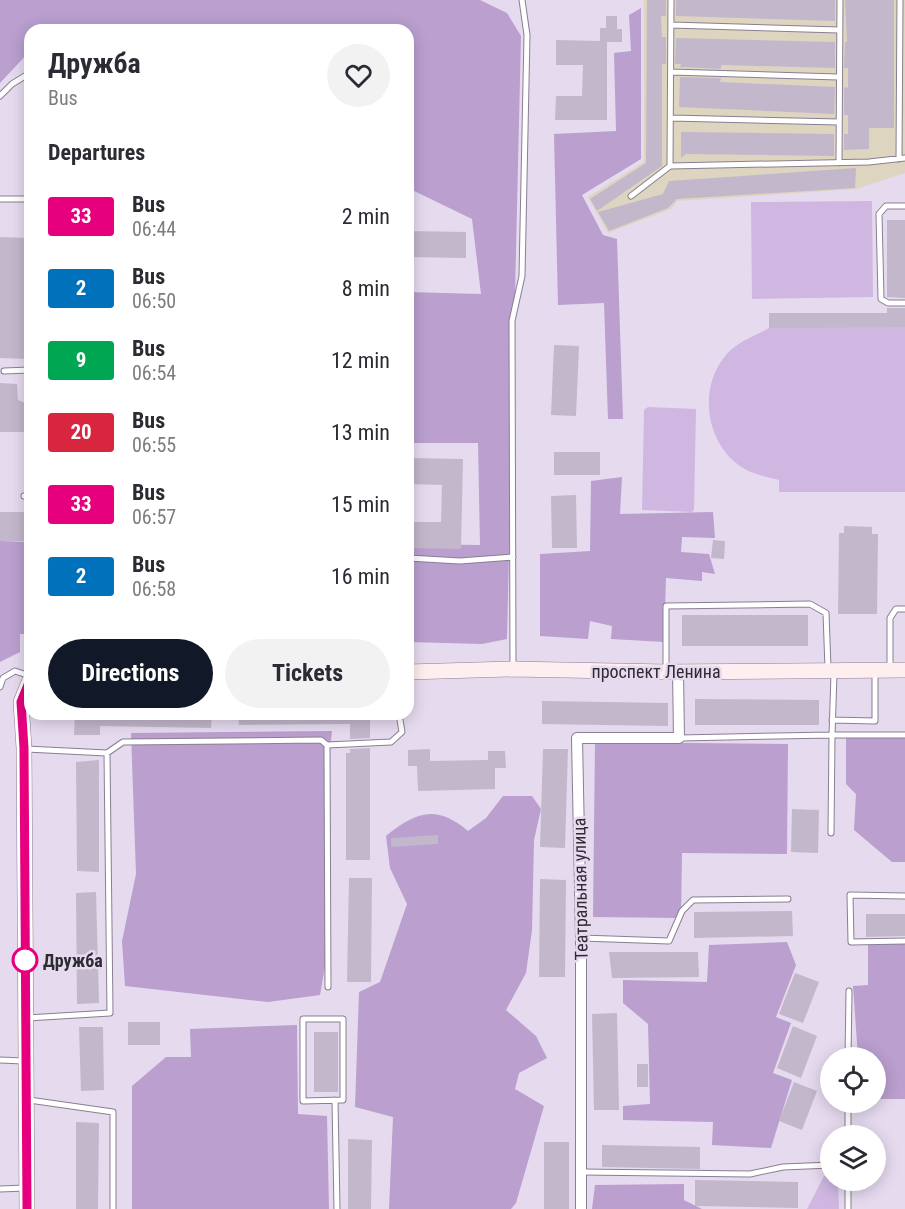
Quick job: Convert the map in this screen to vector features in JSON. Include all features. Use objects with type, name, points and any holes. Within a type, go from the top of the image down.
[{"type":"street","name":"проспект Ленина","points":[[414,672],[513,669],[672,672],[890,671]]},
{"type":"street","points":[[672,672],[679,738]]},
{"type":"street","points":[[24,694],[21,702],[24,748],[27,1209]]},
{"type":"street","name":"Театральная улица","points":[[581,1209],[581,938],[577,738],[679,738]]},
{"type":"lane","points":[[513,669],[511,657],[512,321],[522,276],[526,35],[522,0]]},
{"type":"lane","points":[[670,166],[671,0]]},
{"type":"lane","points":[[839,163],[840,0]]},
{"type":"lane","points":[[631,196],[670,166],[839,163],[902,158],[900,0]]},
{"type":"lane","points":[[671,25],[840,30]]},
{"type":"lane","points":[[671,72],[839,77]]},
{"type":"lane","points":[[0,96],[12,84],[24,77]]},
{"type":"lane","points":[[671,118],[839,122]]},
{"type":"lane","points":[[0,199],[24,199]]},
{"type":"lane","points":[[905,206],[886,206],[879,214],[881,299],[888,303],[905,303]]},
{"type":"lane","points":[[4,371],[24,370]]},
{"type":"lane","points":[[414,558],[460,561],[513,557]]},
{"type":"lane","points":[[672,672],[666,606],[810,604],[826,613],[831,672],[831,833]]},
{"type":"lane","points":[[832,720],[875,721],[890,671],[890,618],[896,609],[905,609]]},
{"type":"lane","points":[[0,687],[3,678],[15,671],[24,675]]},
{"type":"lane","points":[[24,748],[108,753],[123,742],[321,740],[327,744],[391,742],[402,732],[400,720]]},
{"type":"lane","points":[[679,738],[905,735]]},
{"type":"lane","points":[[327,744],[327,987]]},
{"type":"lane","points":[[27,1018],[110,1013],[108,753]]},
{"type":"lane","points":[[905,896],[850,895],[851,942],[905,941]]},
{"type":"lane","points":[[581,938],[669,941],[682,911],[693,900],[788,899]]},
{"type":"lane","points":[[848,1047],[849,991]]},
{"type":"lane","points":[[303,1019],[343,1019],[343,1100],[335,1100],[303,1101],[303,1019]]},
{"type":"lane","points":[[0,1060],[26,1061]]},
{"type":"lane","points":[[25,1099],[113,1112],[112,1209]]},
{"type":"lane","points":[[335,1100],[337,1209]]},
{"type":"lane","points":[[581,1172],[750,1174],[783,1167],[820,1165]]},
{"type":"lane","points":[[0,1184],[3,1190],[27,1188]]},
{"type":"lane","points":[[848,1191],[848,1209]]},
{"type":"shaded area","points":[[0,0],[480,0],[507,13],[521,36],[507,639],[482,644],[414,642],[414,544],[480,545],[478,443],[414,443],[414,292],[481,294],[472,219],[414,191],[414,24],[24,24],[24,57],[0,83]]},
{"type":"shaded area","points":[[644,0],[905,0],[905,173],[856,189],[677,201],[671,209],[608,233],[588,197],[644,162]]},
{"type":"shaded area","points":[[641,8],[641,159],[582,195],[603,235],[617,239],[623,419],[608,419],[604,303],[558,305],[554,134],[616,131],[614,53],[631,51],[629,15]]},
{"type":"shaded area","points":[[872,201],[873,297],[752,299],[751,202]]},
{"type":"shaded area","points":[[769,313],[905,313],[905,492],[779,492],[779,480],[746,470],[726,452],[712,426],[709,411],[712,381],[717,368],[731,350],[769,328]]},
{"type":"shaded area","points":[[648,407],[696,409],[694,510],[692,512],[642,510],[644,410]]},
{"type":"shaded area","points":[[622,477],[620,514],[713,512],[715,538],[682,537],[681,552],[709,554],[715,574],[702,572],[702,581],[666,578],[664,642],[611,639],[612,626],[590,621],[588,639],[540,636],[540,554],[590,551],[591,481]]},
{"type":"shaded area","points":[[0,541],[24,542],[24,634],[20,634],[20,652],[0,662]]},
{"type":"shaded area","points":[[332,731],[324,815],[328,949],[320,995],[268,1002],[125,986],[122,941],[136,874],[131,733]]},
{"type":"shaded area","points":[[846,738],[905,738],[905,862],[892,862],[854,830],[856,794],[846,784]]},
{"type":"shaded area","points":[[595,742],[788,744],[787,854],[682,853],[681,918],[593,917]]},
{"type":"shaded area","points":[[503,796],[532,796],[541,809],[534,840],[532,930],[526,973],[506,1010],[536,1036],[547,1058],[519,1073],[515,1089],[544,1106],[516,1203],[511,1209],[389,1209],[393,1117],[355,1107],[359,992],[380,982],[407,904],[390,868],[386,836],[407,821],[426,814],[446,817],[468,831],[486,818]]},
{"type":"shaded area","points":[[787,942],[796,965],[776,1017],[791,1023],[773,1073],[792,1080],[771,1148],[712,1145],[713,1122],[623,1120],[623,1106],[650,1104],[648,1024],[623,1003],[623,980],[707,982],[709,945]]},
{"type":"shaded area","points":[[905,943],[905,1099],[886,1099],[886,1047],[857,1047],[853,986],[868,985],[868,944]]},
{"type":"shaded area","points":[[297,1025],[298,1114],[327,1116],[329,1209],[132,1209],[132,1086],[166,1057],[191,1057],[190,1029]]},
{"type":"shaded area","points":[[684,1184],[684,1200],[702,1209],[592,1209],[595,1185]]},
{"type":"shaded area","points":[[820,1184],[820,1191],[838,1191],[839,1209],[807,1209]]},
{"type":"building","points":[[647,0],[666,0],[666,16],[661,16],[662,37],[666,37],[666,64],[662,64],[662,166],[597,211],[590,199],[646,163]]},
{"type":"building","points":[[676,0],[835,0],[835,21],[676,16]]},
{"type":"building","points":[[845,0],[894,0],[894,128],[869,128],[869,149],[844,150],[844,134],[848,134],[848,115],[844,115],[844,87],[848,88],[848,68],[844,68],[845,42],[847,42]]},
{"type":"building","points":[[606,16],[617,16],[617,29],[622,29],[622,42],[607,42],[607,120],[555,120],[556,96],[582,96],[583,65],[556,65],[556,40],[600,41],[600,28],[606,28]]},
{"type":"building","points":[[676,38],[835,42],[835,68],[721,65],[721,69],[680,67],[681,64],[675,64]]},
{"type":"building","points":[[680,77],[721,78],[720,82],[835,87],[834,114],[679,107]]},
{"type":"building","points":[[681,132],[834,134],[834,156],[686,154],[681,158]]},
{"type":"building","points":[[856,168],[855,188],[677,199],[668,208],[609,231],[598,212],[663,194],[669,181]]},
{"type":"building","points":[[887,220],[905,220],[905,298],[887,297]]},
{"type":"building","points":[[414,231],[466,232],[466,258],[414,257]]},
{"type":"building","points":[[0,237],[24,238],[24,359],[0,358]]},
{"type":"building","points":[[887,308],[905,308],[905,327],[769,328],[769,313],[887,313]]},
{"type":"building","points":[[554,345],[579,346],[576,416],[551,415]]},
{"type":"building","points":[[0,383],[17,384],[18,400],[24,402],[24,432],[0,432]]},
{"type":"building","points":[[554,452],[600,452],[600,475],[554,475]]},
{"type":"building","points":[[414,458],[463,459],[461,549],[414,548],[414,522],[441,522],[442,485],[414,484]]},
{"type":"building","points":[[576,495],[577,548],[552,548],[551,496]]},
{"type":"building","points":[[0,512],[24,512],[24,541],[0,541]]},
{"type":"building","points":[[844,526],[872,527],[872,534],[878,534],[877,614],[838,614],[839,533],[844,533]]},
{"type":"building","points":[[713,540],[725,541],[724,559],[711,558]]},
{"type":"building","points":[[682,615],[808,615],[808,646],[682,646]]},
{"type":"building","points":[[695,699],[819,700],[819,725],[695,725]]},
{"type":"building","points":[[542,701],[668,703],[668,726],[542,724]]},
{"type":"building","points":[[75,720],[212,720],[211,728],[100,726],[100,735],[74,735]]},
{"type":"building","points":[[239,720],[370,720],[370,738],[350,739],[350,724],[239,725]]},
{"type":"building","points":[[370,748],[370,860],[346,860],[346,753],[350,753],[350,749]]},
{"type":"building","points":[[430,749],[430,761],[488,760],[488,751],[505,751],[506,768],[495,768],[495,789],[418,791],[417,766],[408,766],[408,750]]},
{"type":"building","points":[[543,749],[568,749],[565,848],[540,847]]},
{"type":"building","points":[[99,760],[99,872],[77,871],[76,762]]},
{"type":"building","points":[[792,809],[819,810],[818,853],[791,852]]},
{"type":"building","points":[[438,835],[438,844],[391,847],[391,838]]},
{"type":"building","points":[[349,878],[372,878],[371,982],[347,982]]},
{"type":"building","points":[[540,879],[566,880],[565,977],[539,977]]},
{"type":"building","points":[[96,892],[99,1003],[77,1004],[76,893]]},
{"type":"building","points":[[792,911],[793,936],[694,938],[694,912]]},
{"type":"building","points":[[866,914],[905,914],[905,936],[866,937]]},
{"type":"building","points":[[609,952],[698,952],[699,977],[612,978]]},
{"type":"building","points":[[795,973],[819,982],[803,1023],[779,1014]]},
{"type":"building","points":[[617,1013],[619,1110],[594,1110],[592,1014]]},
{"type":"building","points":[[128,1022],[160,1022],[160,1045],[128,1045]]},
{"type":"building","points":[[793,1026],[817,1036],[801,1078],[777,1068]]},
{"type":"building","points":[[79,1027],[103,1027],[104,1090],[81,1091]]},
{"type":"building","points":[[314,1032],[338,1032],[338,1092],[314,1092]]},
{"type":"building","points":[[637,1064],[648,1064],[648,1087],[637,1087]]},
{"type":"building","points":[[794,1082],[817,1091],[802,1130],[779,1121]]},
{"type":"building","points":[[76,1122],[99,1123],[98,1209],[76,1209]]},
{"type":"building","points":[[348,1139],[372,1140],[371,1209],[348,1209]]},
{"type":"building","points":[[544,1142],[569,1142],[569,1209],[544,1209]]},
{"type":"building","points":[[602,1145],[700,1147],[700,1169],[602,1167]]},
{"type":"building","points":[[695,1180],[798,1182],[798,1208],[695,1206]]},
{"type":"bus line","name":"33","points":[[24,692],[21,702],[24,748],[27,1209]]},
{"type":"place","name":"Дружба","points":[[25,960]]}]
